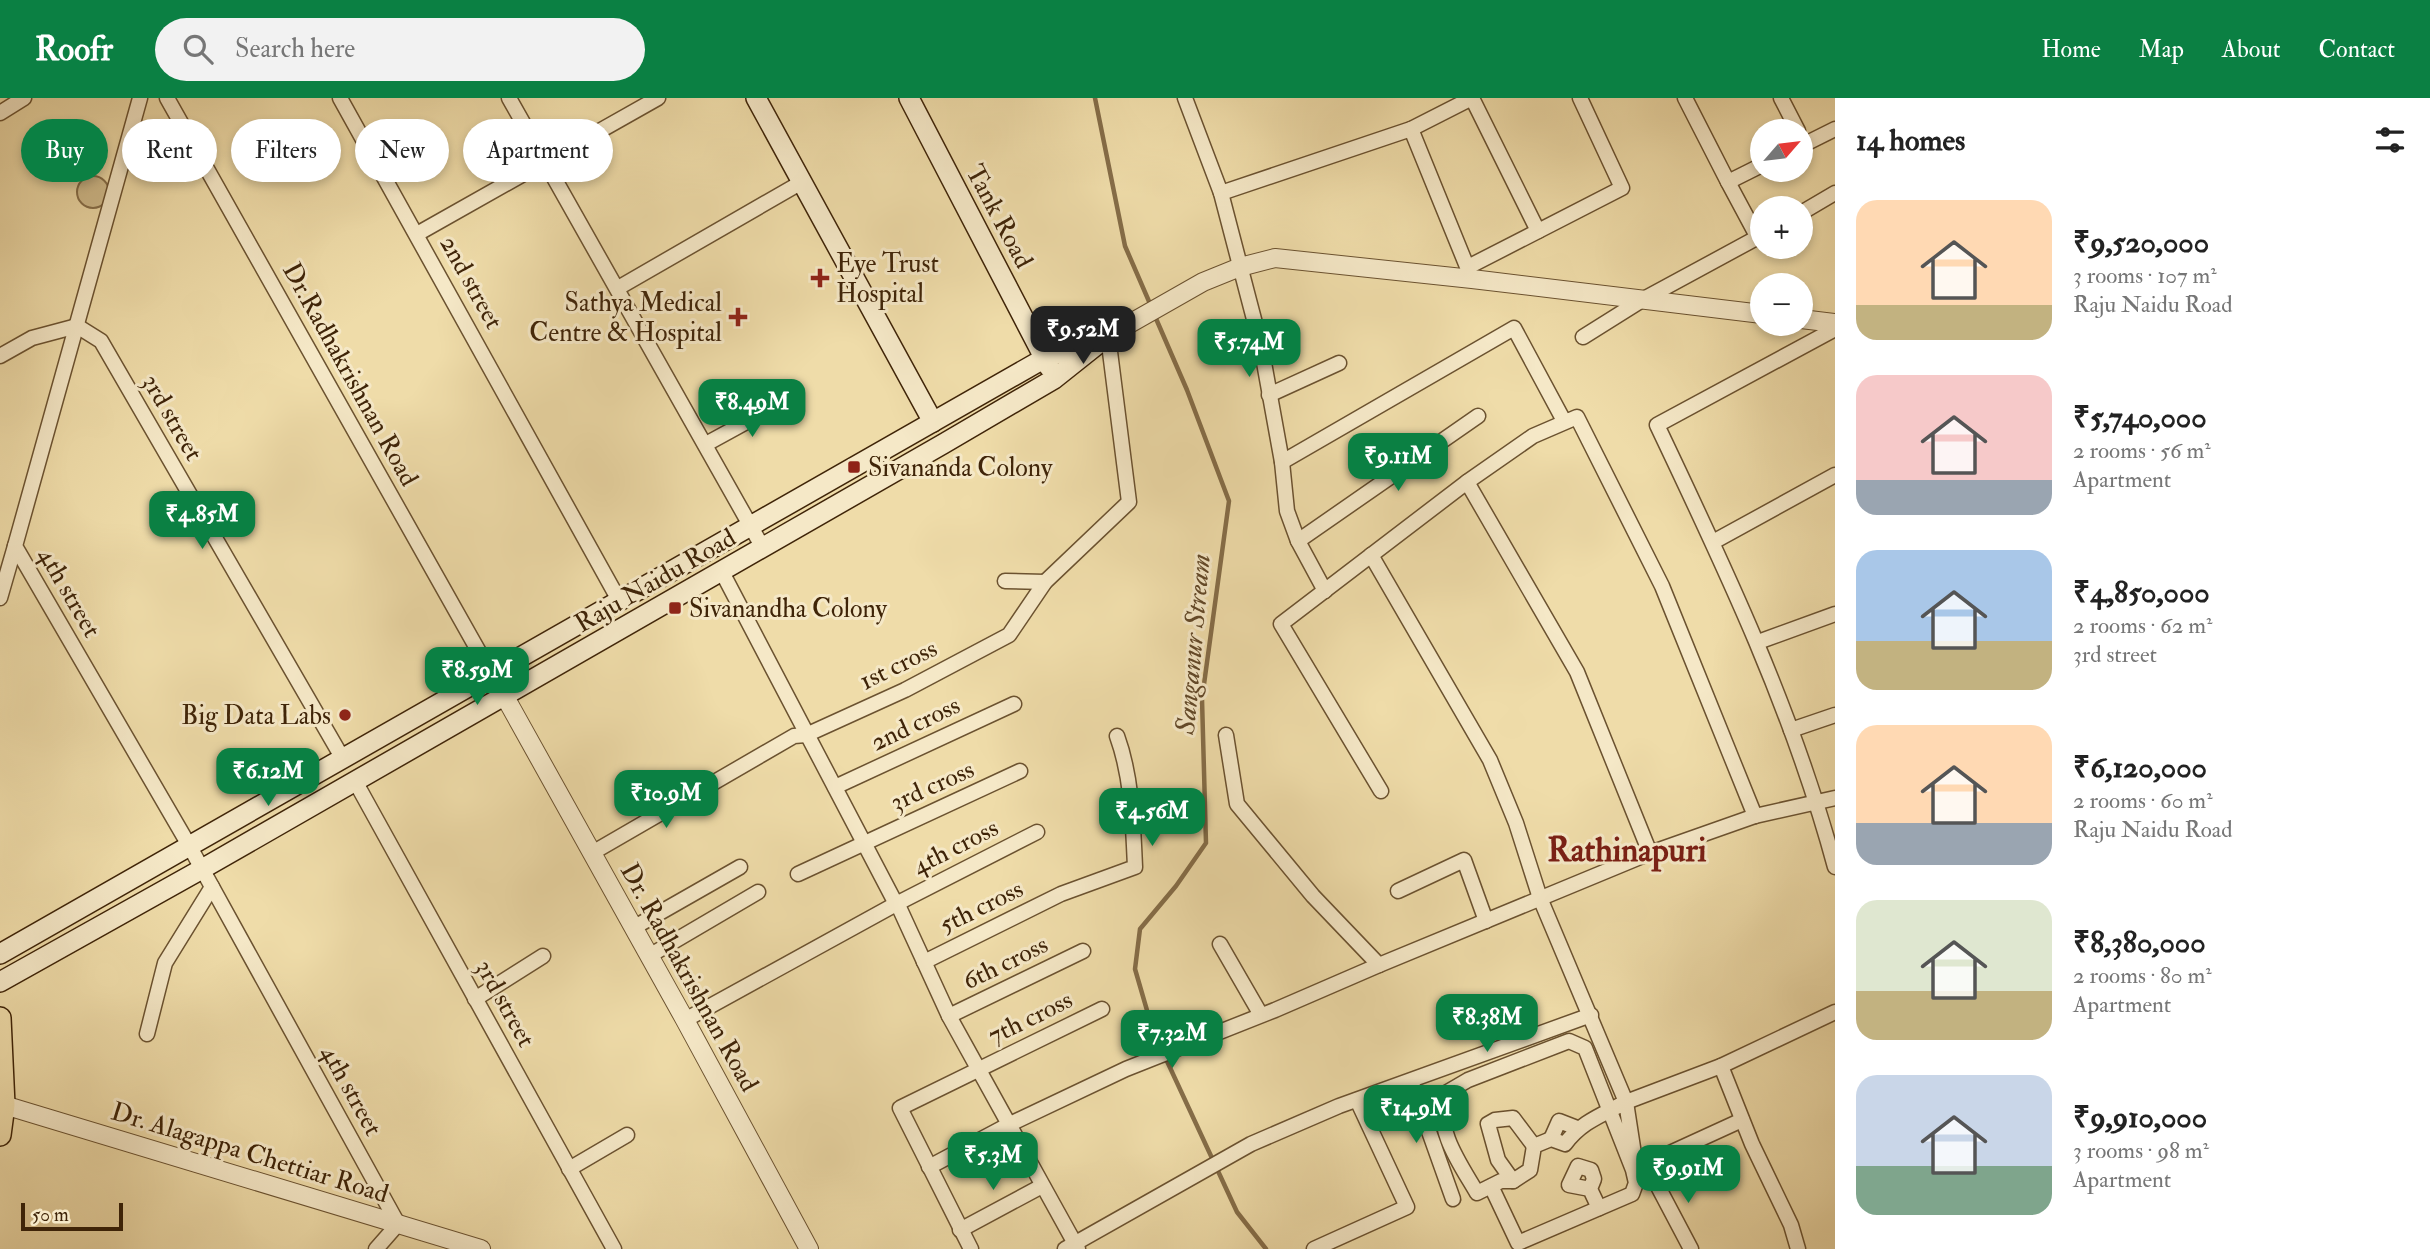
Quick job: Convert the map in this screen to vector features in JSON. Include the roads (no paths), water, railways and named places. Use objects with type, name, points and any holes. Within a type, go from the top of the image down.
[{"type":"main road","points":[[756,98],[933,422]]},
{"type":"main road","name":"Tank Road","points":[[909,98],[1055,379]]},
{"type":"main road","name":"Raju Naidu Road","points":[[0,954],[1045,358],[1108,336]]},
{"type":"main road","name":"Raju Naidu Road","points":[[0,982],[722,572],[1055,379],[1108,336]]},
{"type":"main road","points":[[0,1018],[4,1105],[0,1135]]},
{"type":"street","points":[[0,113],[24,98]]},
{"type":"street","name":"4th street","points":[[140,98],[15,546],[190,847],[398,1224]]},
{"type":"street","name":"Dr.Radhakrishnan Road","points":[[167,98],[492,675]]},
{"type":"street","name":"2nd street","points":[[340,98],[620,602]]},
{"type":"street","points":[[509,98],[521,119]]},
{"type":"street","points":[[613,123],[658,98]]},
{"type":"street","points":[[1221,193],[1411,129],[1472,98],[1538,231]]},
{"type":"street","points":[[1470,273],[1538,231],[1622,188],[1580,98]]},
{"type":"street","points":[[1685,98],[1750,220]]},
{"type":"street","points":[[1781,98],[1791,119]]},
{"type":"street","points":[[1190,99],[1221,193],[1261,346],[1282,462],[1287,511],[1298,541],[1325,591]]},
{"type":"street","points":[[1411,129],[1470,273]]},
{"type":"street","points":[[1813,135],[1835,129]]},
{"type":"street","points":[[1728,182],[1750,171]]},
{"type":"street","points":[[417,234],[507,182]]},
{"type":"street","points":[[558,182],[763,548]]},
{"type":"street","points":[[618,288],[802,183]]},
{"type":"street","points":[[1813,206],[1835,193]]},
{"type":"street","points":[[1583,337],[1642,300],[1750,242]]},
{"type":"street","points":[[1004,581],[1045,582],[1129,502],[1108,336],[1203,282],[1240,267],[1275,258],[1470,273],[1642,300],[1750,313]]},
{"type":"street","points":[[1813,320],[1835,323]]},
{"type":"street","points":[[0,356],[32,338],[78,326]]},
{"type":"street","name":"3rd street","points":[[78,326],[101,341],[342,759]]},
{"type":"street","points":[[1282,462],[1514,328],[1564,421]]},
{"type":"street","points":[[1835,329],[1657,425],[1758,642],[1818,802],[1835,867]]},
{"type":"street","points":[[1269,395],[1339,363]]},
{"type":"street","points":[[706,444],[783,402]]},
{"type":"street","points":[[1298,541],[1478,416]]},
{"type":"street","points":[[1381,791],[1281,625],[1467,482],[1533,436],[1577,417],[1662,586],[1755,816]]},
{"type":"street","points":[[1713,542],[1835,475]]},
{"type":"street","points":[[1467,482],[1577,672],[1650,853]]},
{"type":"street","points":[[0,598],[15,546]]},
{"type":"street","points":[[1371,555],[1490,760],[1516,823],[1540,898],[1626,1102],[1636,1167],[1653,1177],[1691,1249]]},
{"type":"street","points":[[722,572],[896,904],[949,1016],[1010,1124],[1073,1247],[1251,1144],[1357,1100],[1591,1015]]},
{"type":"street","name":"1st cross","points":[[592,853],[761,753],[794,736],[806,735],[905,690],[1009,635],[1045,582]]},
{"type":"street","points":[[1758,642],[1835,614]]},
{"type":"street","name":"Dr. Radhakrishnan Road","points":[[504,695],[809,1249]]},
{"type":"street","name":"2nd cross","points":[[835,787],[1014,704]]},
{"type":"street","points":[[1791,730],[1835,715]]},
{"type":"street","points":[[1226,735],[1237,804],[1314,896],[1379,965]]},
{"type":"street","name":"5th cross","points":[[923,962],[1061,894],[1135,867],[1127,771],[1117,736]]},
{"type":"street","name":"3rd cross","points":[[798,874],[1020,771]]},
{"type":"street","name":"3rd street","points":[[355,781],[614,1249]]},
{"type":"street","points":[[971,1249],[929,1167],[1010,1124],[1140,1063],[1650,853],[1755,816],[1835,799]]},
{"type":"street","name":"4th cross","points":[[685,1020],[896,904],[1037,832]]},
{"type":"street","points":[[1398,891],[1464,860],[1486,920]]},
{"type":"street","points":[[634,928],[740,867]]},
{"type":"street","points":[[147,1034],[165,963],[212,887]]},
{"type":"street","points":[[649,956],[758,892]]},
{"type":"street","points":[[1220,944],[1261,1015]]},
{"type":"street","name":"6th cross","points":[[949,1016],[1083,951]]},
{"type":"street","points":[[475,999],[543,956]]},
{"type":"street","name":"7th cross","points":[[929,1167],[900,1108],[1102,1009]]},
{"type":"street","points":[[1534,1146],[1550,1139],[1564,1144],[1577,1128],[1626,1102],[1721,1066],[1835,1012]]},
{"type":"street","points":[[1491,1186],[1518,1242],[1632,1194],[1636,1183],[1585,1048],[1569,1041],[1468,1080],[1444,1094],[1441,1109],[1447,1139],[1477,1193],[1491,1186],[1501,1181],[1513,1181],[1530,1170],[1534,1146],[1513,1118],[1504,1118],[1488,1124],[1498,1160],[1513,1181]]},
{"type":"street","points":[[1721,1066],[1742,1120],[1791,1224],[1798,1249]]},
{"type":"street","points":[[1411,1081],[1453,1199]]},
{"type":"street","points":[[1314,1249],[1407,1208],[1357,1100]]},
{"type":"street","name":"Dr. Alagappa Chettiar Road","points":[[4,1105],[481,1249]]},
{"type":"street","points":[[1653,1177],[1659,1158],[1742,1120]]},
{"type":"street","points":[[569,1169],[627,1135]]},
{"type":"street","points":[[960,1230],[1042,1186]]},
{"type":"street","points":[[1590,1189],[1599,1208]]},
{"type":"street","points":[[382,1247],[398,1224]]},
{"type":"waterway","name":"Sanganur Stream","points":[[1095,98],[1125,246],[1151,306]]},
{"type":"waterway","name":"Sanganur Stream","points":[[1154,314],[1187,390],[1229,501],[1202,699],[1206,843],[1176,886],[1140,929],[1135,969],[1153,1031],[1237,1212],[1266,1249]]},
{"type":"place","name":"Eye Trust Hospital","points":[[820,278]]},
{"type":"place","name":"Sathya Medical Centre & Hospital","points":[[738,317]]},
{"type":"place","name":"Sivananda Colony","points":[[854,467]]},
{"type":"place","name":"Sivanandha Colony","points":[[675,608]]},
{"type":"place","name":"Big Data Labs","points":[[345,715]]},
{"type":"district","name":"Rathinapuri","points":[[1627,849]]}]
